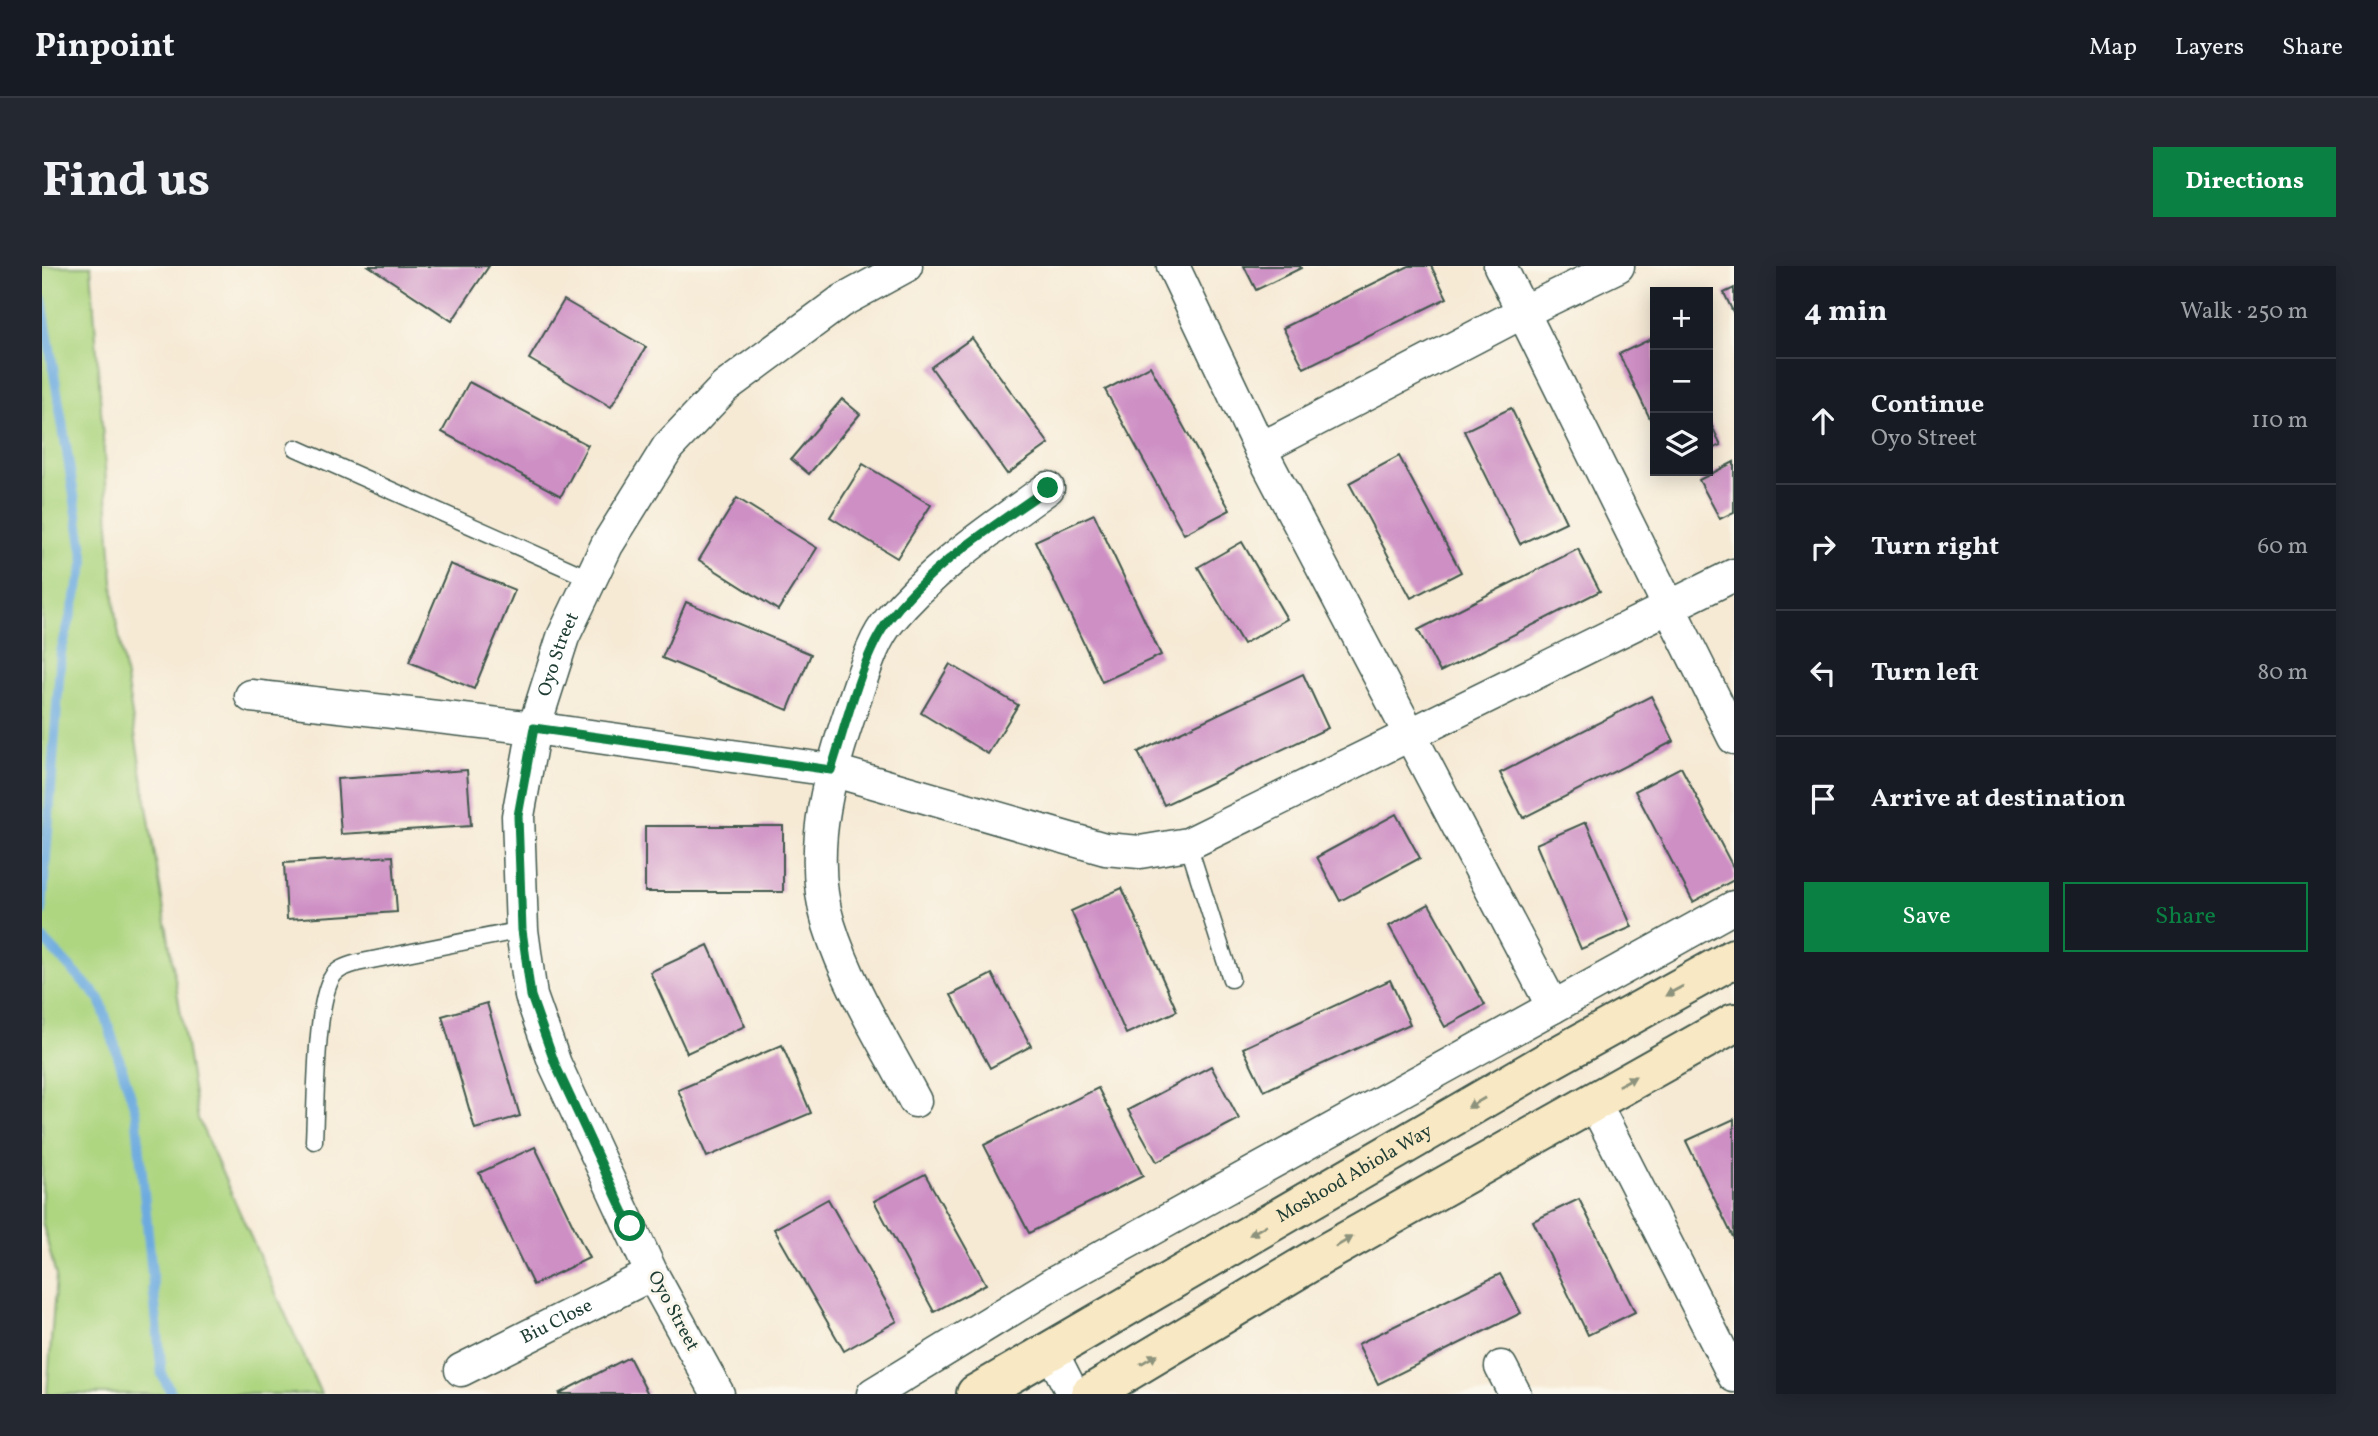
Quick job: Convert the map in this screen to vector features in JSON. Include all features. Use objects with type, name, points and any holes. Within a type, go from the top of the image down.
[{"type":"main road","name":"Moshood Abiola Way","points":[[976,1394],[1367,1166],[1734,958]]},
{"type":"main road","points":[[1090,1394],[1322,1255],[1734,1023]]},
{"type":"street","name":"Oyo Street","points":[[718,1394],[652,1274],[555,1064],[531,996],[522,930],[518,816],[534,728],[563,637],[607,545],[668,447],[726,387],[840,302],[906,266]]},
{"type":"street","points":[[1173,266],[1260,449],[1553,1007]]},
{"type":"street","points":[[1500,266],[1734,738]]},
{"type":"street","points":[[1260,449],[1523,312],[1618,266]]},
{"type":"street","points":[[915,1101],[860,998],[829,925],[821,881],[822,834],[831,770],[865,669],[887,622],[937,569],[1048,488]]},
{"type":"street","points":[[251,696],[534,728],[831,770],[1105,849],[1140,852],[1188,844],[1734,575]]},
{"type":"street","points":[[873,1394],[1056,1282],[1734,907]]},
{"type":"street","points":[[1593,1100],[1734,1376]]},
{"type":"street","name":"Biu Close","points":[[461,1370],[652,1274]]},
{"type":"street","points":[[1051,1351],[1073,1394]]},
{"type":"lane","points":[[296,448],[591,579]]},
{"type":"lane","points":[[1188,844],[1231,979]]},
{"type":"lane","points":[[314,1141],[323,1005],[331,979],[336,973],[342,967],[357,962],[522,930]]},
{"type":"green space","points":[[42,266],[91,266],[115,611],[198,1119],[321,1394],[47,1394],[56,1276],[42,1221]]},
{"type":"building","points":[[369,266],[489,266],[452,321]]},
{"type":"building","points":[[1244,266],[1300,266],[1301,268],[1256,290]]},
{"type":"building","points":[[1409,266],[1431,266],[1447,298],[1304,368],[1283,328]]},
{"type":"building","points":[[1734,288],[1734,314],[1724,293]]},
{"type":"building","points":[[564,300],[646,347],[611,407],[529,359]]},
{"type":"building","points":[[972,338],[1049,444],[1007,474],[931,367]]},
{"type":"building","points":[[1650,339],[1650,419],[1619,354]]},
{"type":"building","points":[[1150,366],[1230,510],[1184,534],[1105,390]]},
{"type":"building","points":[[469,382],[588,445],[561,496],[442,432]]},
{"type":"building","points":[[842,399],[860,414],[809,474],[791,459]]},
{"type":"building","points":[[1511,408],[1566,522],[1520,544],[1464,431]]},
{"type":"building","points":[[1713,428],[1721,445],[1713,449]]},
{"type":"building","points":[[1399,456],[1461,572],[1411,598],[1349,483]]},
{"type":"building","points":[[1734,462],[1734,512],[1720,519],[1699,480],[1713,476],[1713,473]]},
{"type":"building","points":[[863,464],[931,505],[897,558],[830,517]]},
{"type":"building","points":[[737,498],[817,548],[778,610],[699,560]]},
{"type":"building","points":[[1094,514],[1161,655],[1102,682],[1035,541]]},
{"type":"building","points":[[1242,542],[1287,619],[1243,644],[1198,567]]},
{"type":"building","points":[[1578,549],[1600,591],[1440,672],[1418,630]]},
{"type":"building","points":[[450,564],[515,590],[474,689],[409,662]]},
{"type":"building","points":[[686,602],[811,654],[788,710],[662,658]]},
{"type":"building","points":[[950,664],[1018,705],[988,754],[921,713]]},
{"type":"building","points":[[1303,674],[1328,728],[1164,805],[1138,752]]},
{"type":"building","points":[[1651,696],[1674,741],[1523,818],[1500,773]]},
{"type":"building","points":[[1681,767],[1734,869],[1734,880],[1693,902],[1635,791]]},
{"type":"building","points":[[467,770],[471,826],[341,834],[337,779]]},
{"type":"building","points":[[1396,814],[1420,858],[1340,901],[1317,857]]},
{"type":"building","points":[[1586,822],[1632,927],[1581,949],[1536,844]]},
{"type":"building","points":[[645,826],[783,826],[783,892],[645,892]]},
{"type":"building","points":[[393,856],[397,912],[287,919],[284,863]]},
{"type":"building","points":[[1122,888],[1177,1011],[1126,1034],[1071,911]]},
{"type":"building","points":[[1429,904],[1485,1005],[1445,1027],[1389,926]]},
{"type":"building","points":[[708,945],[745,1026],[687,1053],[650,972]]},
{"type":"building","points":[[992,974],[1031,1046],[990,1068],[951,995]]},
{"type":"building","points":[[1390,980],[1410,1024],[1264,1091],[1243,1048]]},
{"type":"building","points":[[487,1003],[520,1116],[475,1129],[442,1016]]},
{"type":"building","points":[[782,1045],[811,1113],[707,1157],[678,1090]]},
{"type":"building","points":[[1211,1066],[1239,1119],[1157,1162],[1128,1110]]},
{"type":"building","points":[[1098,1088],[1143,1176],[1029,1233],[984,1145]]},
{"type":"building","points":[[1734,1119],[1734,1239],[1686,1141]]},
{"type":"building","points":[[535,1147],[589,1258],[533,1285],[479,1173]]},
{"type":"building","points":[[925,1174],[986,1284],[934,1312],[874,1201]]},
{"type":"building","points":[[828,1199],[897,1321],[844,1351],[774,1229]]},
{"type":"building","points":[[1579,1199],[1635,1312],[1588,1335],[1533,1221]]},
{"type":"building","points":[[1500,1274],[1521,1313],[1378,1384],[1358,1344]]},
{"type":"building","points":[[629,1357],[648,1394],[558,1394]]},
{"type":"waterway","points":[[42,300],[85,562],[61,652],[42,911]]},
{"type":"waterway","points":[[42,938],[100,999],[136,1112],[162,1375],[172,1394]]},
{"type":"route","points":[[630,1226],[555,1064],[531,996],[522,930],[518,816],[534,728],[831,770],[865,669],[887,622],[937,569],[1048,488]]}]
